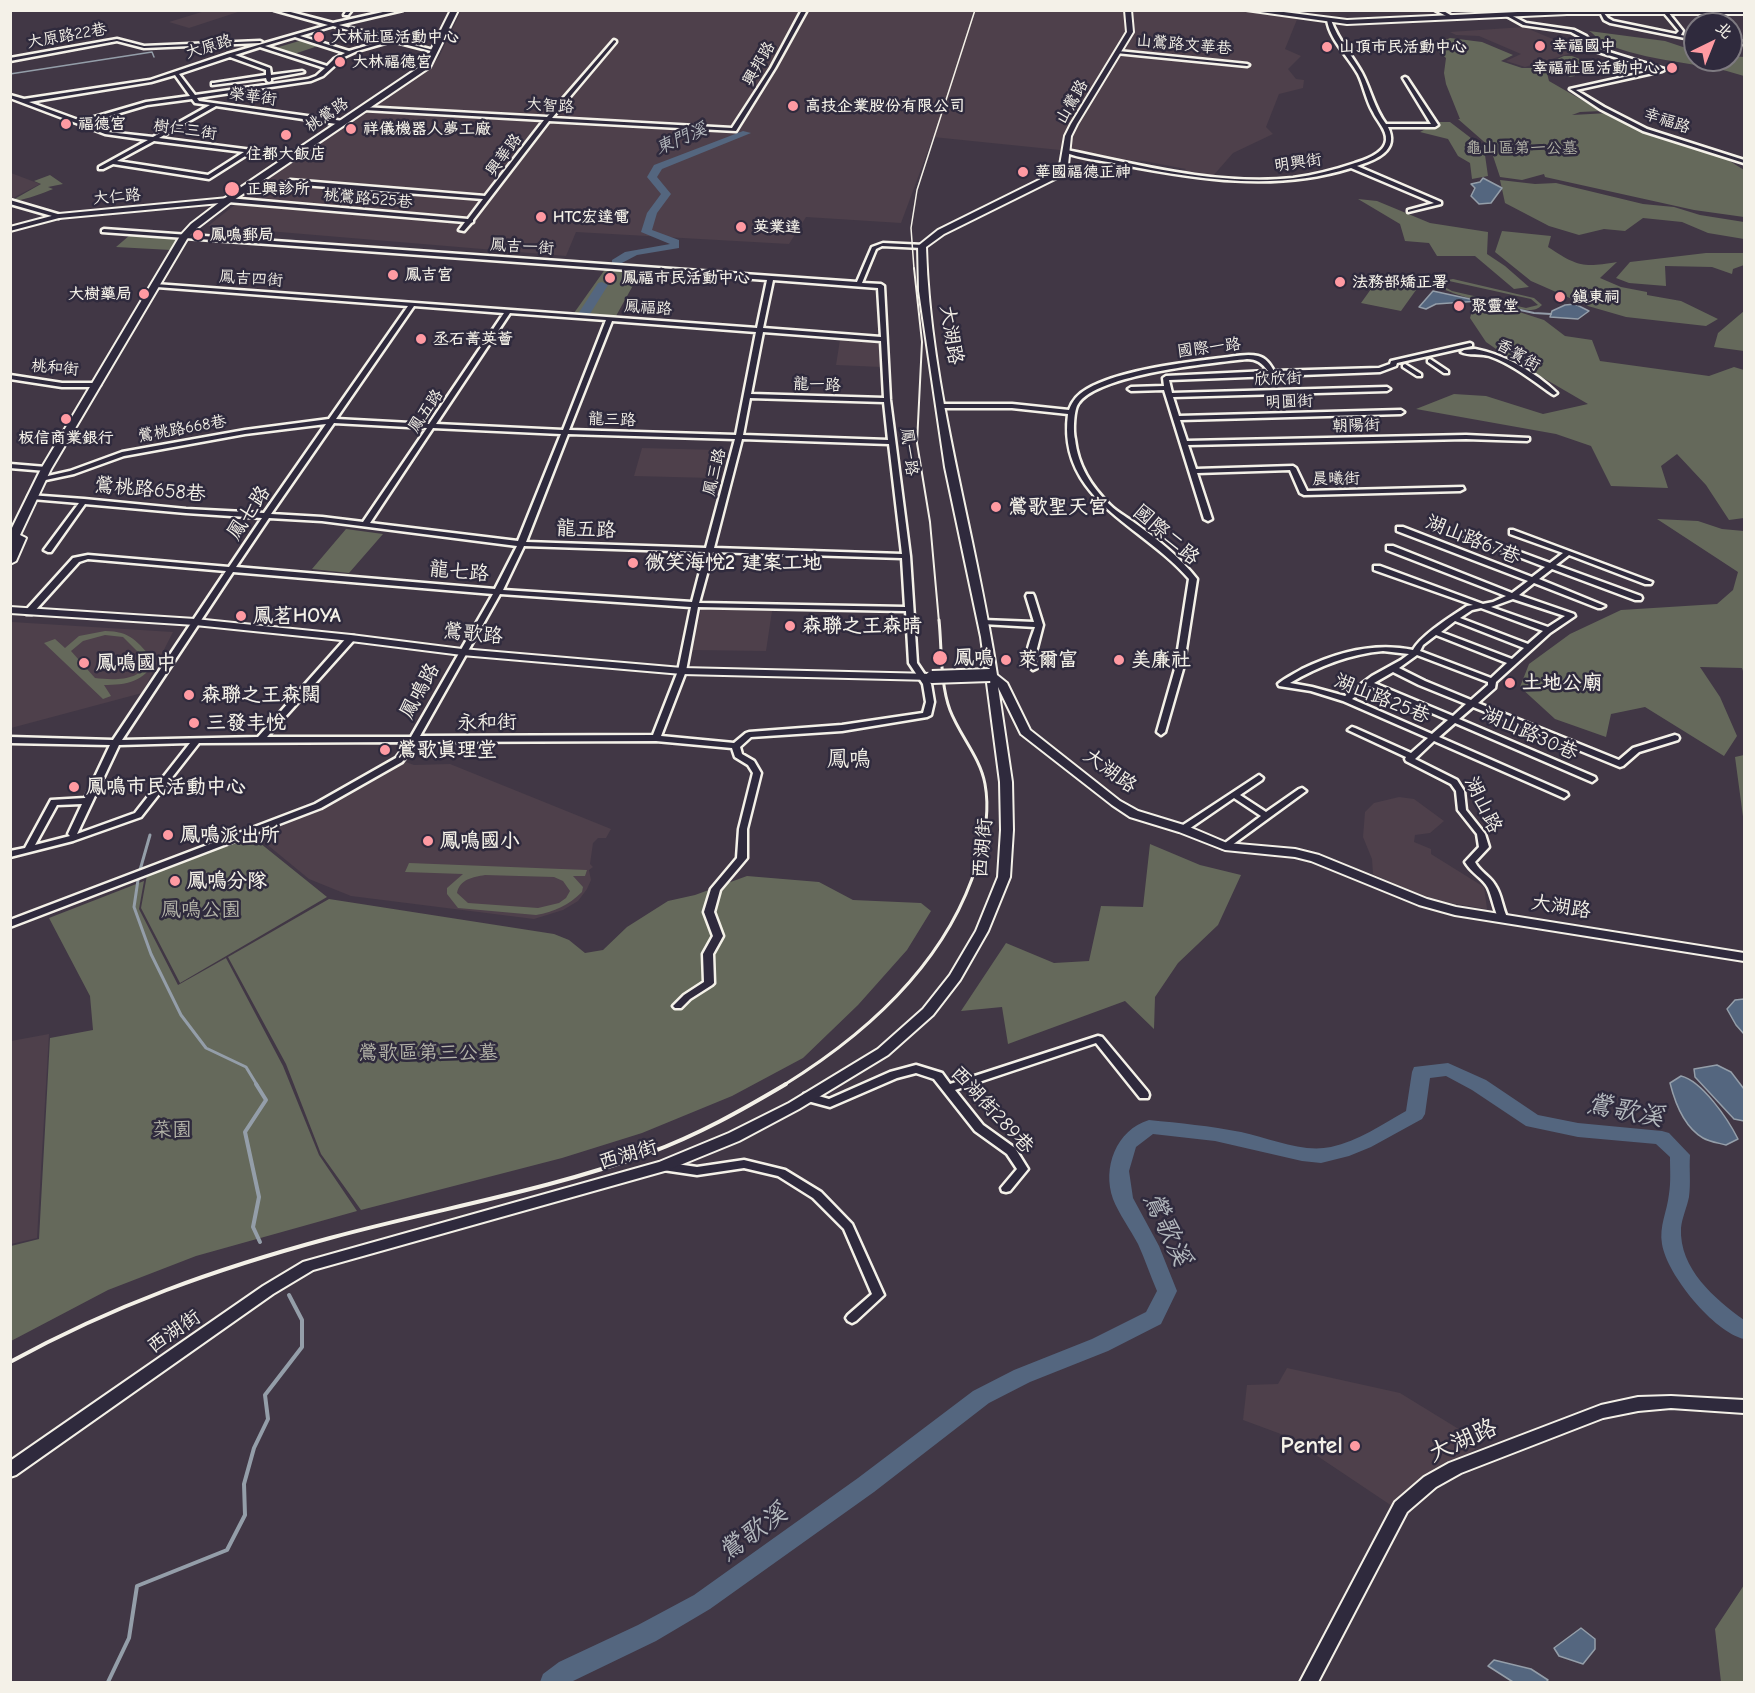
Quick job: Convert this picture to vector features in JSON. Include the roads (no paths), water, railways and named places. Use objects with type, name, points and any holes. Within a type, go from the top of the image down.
[{"type":"main road","name":"桃鶯路","points":[[97,385],[183,238],[194,226],[228,200],[427,65],[455,10]]},
{"type":"main road","points":[[10,545],[45,475],[97,385]]},
{"type":"main road","points":[[10,561],[34,497]]},
{"type":"street","points":[[276,10],[435,51]]},
{"type":"street","points":[[350,10],[346,14],[362,18]]},
{"type":"street","name":"大原路","points":[[23,101],[151,81],[332,25],[401,10]]},
{"type":"street","name":"興邦路","points":[[734,130],[773,68],[805,10]]},
{"type":"street","name":"山鶯路","points":[[922,246],[941,232],[1054,176],[1064,165],[1068,136],[1130,32],[1128,10]]},
{"type":"street","points":[[1249,10],[1329,21],[1366,22],[1572,11],[1744,12]]},
{"type":"street","points":[[1437,10],[1450,16]]},
{"type":"street","points":[[1602,12],[1606,19],[1612,22],[1683,36]]},
{"type":"street","points":[[1666,13],[1680,27],[1681,31],[1678,35]]},
{"type":"street","name":"幸福路","points":[[1507,14],[1525,24],[1572,31],[1584,37],[1594,49],[1662,70],[1573,88],[1585,98],[1645,130],[1744,162]]},
{"type":"street","points":[[1329,21],[1340,45],[1362,77],[1371,104],[1384,126],[1435,125],[1405,78]]},
{"type":"street","points":[[296,36],[350,53]]},
{"type":"street","name":"大原路22巷","points":[[10,60],[117,40],[144,47],[271,43]]},
{"type":"street","points":[[80,123],[139,106],[318,78],[337,60],[350,53],[391,40]]},
{"type":"street","name":"興華路","points":[[462,230],[548,119],[614,41]]},
{"type":"street","points":[[259,46],[329,68]]},
{"type":"street","name":"山鶯路文華巷","points":[[1118,52],[1247,64]]},
{"type":"street","points":[[229,55],[268,69],[269,86]]},
{"type":"street","points":[[176,72],[192,98]]},
{"type":"street","points":[[214,84],[302,72]]},
{"type":"street","name":"樹仁三街","points":[[10,96],[107,133],[291,157]]},
{"type":"street","name":"榮華街","points":[[192,98],[197,102],[215,105],[343,123]]},
{"type":"street","points":[[101,168],[215,105]]},
{"type":"street","name":"大智路","points":[[364,108],[734,130]]},
{"type":"street","name":"明興街","points":[[1067,152],[1234,181],[1297,178],[1352,166],[1380,154],[1389,144],[1384,126]]},
{"type":"street","points":[[113,162],[209,177],[248,152]]},
{"type":"street","points":[[1352,166],[1439,203],[1410,211]]},
{"type":"street","points":[[290,182],[488,198]]},
{"type":"street","name":"大仁路","points":[[10,229],[59,216],[228,200]]},
{"type":"street","name":"桃鶯路525巷","points":[[228,200],[471,221]]},
{"type":"street","points":[[10,202],[59,216]]},
{"type":"street","name":"鳳吉一街","points":[[104,231],[859,284]]},
{"type":"street","points":[[859,284],[874,248],[881,245],[922,246]]},
{"type":"street","name":"大湖路","points":[[922,246],[923,291],[940,406],[958,512],[983,622],[990,675],[1002,683],[1025,732],[1036,742],[1134,814],[1183,829],[1225,846],[1295,853],[1315,858],[1423,902],[1455,911],[1744,957]]},
{"type":"street","name":"鳳三路","points":[[656,738],[682,671],[695,605],[739,438],[770,278]]},
{"type":"street","name":"鳳一路","points":[[859,284],[881,286],[887,400],[906,556],[914,663],[927,679]]},
{"type":"street","name":"鳳吉四街","points":[[157,285],[412,304]]},
{"type":"street","name":"鳳福路","points":[[412,304],[882,339]]},
{"type":"street","name":"鳳七路","points":[[72,834],[116,742],[267,515],[412,304]]},
{"type":"street","name":"鳳五路","points":[[365,525],[508,311]]},
{"type":"street","name":"鳳鳴路","points":[[10,924],[318,806],[399,760],[498,592],[566,432],[610,319]]},
{"type":"street","name":"香賓街","points":[[1394,365],[1393,362],[1470,345]]},
{"type":"street","name":"香賓街","points":[[1272,373],[1380,370],[1394,365],[1469,351],[1484,351],[1518,368],[1554,393]]},
{"type":"street","name":"國際一路","points":[[1073,412],[1072,408],[1077,401],[1095,387],[1167,367],[1255,357],[1265,362],[1272,373]]},
{"type":"street","points":[[1430,361],[1446,372]]},
{"type":"street","points":[[1406,366],[1419,375]]},
{"type":"street","name":"國際一路","points":[[1168,392],[1166,378],[1171,377],[1272,373]]},
{"type":"street","name":"桃和街","points":[[10,377],[62,385],[97,385]]},
{"type":"street","name":"欣欣街","points":[[1131,389],[1168,392],[1387,389]]},
{"type":"street","points":[[1168,392],[1208,519]]},
{"type":"street","name":"龍一路","points":[[746,396],[887,400]]},
{"type":"street","points":[[940,406],[1012,406],[1073,412]]},
{"type":"street","name":"國際二路","points":[[1073,412],[1071,431],[1076,466],[1086,480],[1111,510],[1143,533],[1193,579],[1179,669],[1161,732]]},
{"type":"street","name":"明圓街","points":[[1177,418],[1401,412]]},
{"type":"street","name":"龍三路","points":[[331,421],[566,432],[893,442]]},
{"type":"street","name":"鶯桃路668巷","points":[[10,466],[45,475],[72,473],[122,454],[235,434],[331,421]]},
{"type":"street","name":"朝陽街","points":[[1185,443],[1466,437],[1527,439]]},
{"type":"street","name":"晨曦街","points":[[1194,471],[1293,468],[1304,494],[1460,489]]},
{"type":"street","name":"鶯桃路658巷","points":[[34,497],[186,511],[267,515]]},
{"type":"street","points":[[48,550],[84,501]]},
{"type":"street","name":"龍五路","points":[[267,515],[322,519],[520,544],[906,556]]},
{"type":"street","name":"湖山路67巷","points":[[1400,529],[1600,606]]},
{"type":"street","points":[[1513,532],[1648,582]]},
{"type":"street","points":[[1463,534],[1638,598]]},
{"type":"street","points":[[1352,730],[1412,757],[1474,704],[1492,686],[1492,681],[1548,630],[1571,616],[1390,548]]},
{"type":"street","points":[[1346,699],[1368,683],[1394,669],[1416,652],[1420,644],[1454,618],[1470,608],[1495,604],[1513,596],[1534,582],[1567,553]]},
{"type":"street","name":"龍七路","points":[[29,612],[81,557],[498,592],[695,605],[910,609]]},
{"type":"street","points":[[1377,568],[1548,630]]},
{"type":"street","points":[[1030,596],[1039,625],[1030,660],[1033,668]]},
{"type":"street","name":"鶯歌路","points":[[10,610],[195,622],[462,652],[682,671],[927,679],[990,675]]},
{"type":"street","points":[[1454,618],[1530,647]]},
{"type":"street","points":[[983,622],[1039,625]]},
{"type":"street","points":[[1435,632],[1513,662]]},
{"type":"street","points":[[260,740],[351,638]]},
{"type":"street","name":"湖山路25巷","points":[[1416,652],[1355,651],[1297,675],[1282,684],[1312,689],[1346,699],[1564,795]]},
{"type":"street","points":[[1416,652],[1492,681]]},
{"type":"street","points":[[1394,669],[1620,764],[1636,750],[1675,738]]},
{"type":"street","name":"西湖街","points":[[10,1470],[268,1290],[308,1266],[663,1166],[734,1137],[808,1097],[883,1052],[928,1012],[955,977],[982,931],[1004,877],[1007,831],[1006,782],[990,675]]},
{"type":"street","points":[[678,1006],[687,997],[709,983],[708,954],[718,936],[709,912],[716,889],[742,858],[743,829],[757,773],[751,763],[738,755],[736,746],[749,735],[842,728],[927,715],[930,702],[927,679]]},
{"type":"street","name":"湖山路30巷","points":[[1368,683],[1592,779]]},
{"type":"street","name":"永和街","points":[[10,740],[116,742],[656,738],[736,746]]},
{"type":"street","points":[[10,854],[70,839],[138,815],[197,740]]},
{"type":"street","name":"湖山路","points":[[1412,757],[1409,759],[1446,776],[1460,791],[1462,810],[1481,834],[1484,847],[1470,862],[1472,868],[1492,886],[1498,911],[1503,919]]},
{"type":"street","points":[[1183,829],[1260,778]]},
{"type":"street","points":[[1225,846],[1302,791]]},
{"type":"street","points":[[1235,795],[1266,816]]},
{"type":"street","points":[[28,850],[54,801],[88,801]]},
{"type":"street","points":[[948,1089],[1098,1039],[1144,1095]]},
{"type":"street","name":"西湖街289巷","points":[[808,1097],[830,1103],[894,1075],[916,1070],[938,1076],[979,1128],[1011,1151],[1023,1169],[1006,1188]]},
{"type":"street","points":[[663,1166],[697,1171],[744,1164],[781,1173],[817,1195],[849,1227],[878,1295],[852,1318]]},
{"type":"street","name":"大湖路","points":[[1309,1683],[1401,1507],[1430,1482],[1466,1464],[1600,1412],[1638,1404],[1671,1402],[1744,1407]]},
{"type":"water","points":[[1483,178],[1502,188],[1491,203],[1479,204],[1471,196],[1475,188],[1471,184],[1480,182]]},
{"type":"water","points":[[1433,291],[1479,301],[1436,304],[1426,309],[1419,307]]},
{"type":"water","points":[[1575,304],[1589,311],[1578,319],[1550,317],[1552,311],[1565,305]]},
{"type":"water","points":[[1744,999],[1744,1034],[1727,1009],[1735,1000]]},
{"type":"water","points":[[1717,1065],[1731,1072],[1744,1089],[1744,1121],[1734,1119],[1695,1077],[1694,1069]]},
{"type":"water","points":[[1681,1076],[1689,1079],[1706,1093],[1728,1121],[1738,1139],[1726,1145],[1703,1138],[1691,1128],[1678,1106],[1670,1083]]},
{"type":"water","points":[[1581,1628],[1595,1639],[1595,1649],[1583,1664],[1559,1656],[1554,1648]]},
{"type":"water","points":[[1494,1660],[1531,1669],[1548,1680],[1546,1682],[1513,1682],[1488,1666]]},
{"type":"waterway","points":[[10,74],[152,52],[154,57]]},
{"type":"waterway","name":"東門溪","points":[[616,262],[636,252],[675,246],[675,242],[646,232],[652,213],[666,194],[652,177],[658,167],[746,133]]},
{"type":"waterway","name":"東門溪","points":[[584,314],[602,285]]},
{"type":"waterway","points":[[1479,301],[1534,313],[1551,314]]},
{"type":"waterway","points":[[140,870],[150,835]]},
{"type":"waterway","points":[[138,880],[134,907],[151,954],[181,1015],[206,1048],[246,1067],[257,1085]]},
{"type":"waterway","name":"鶯歌溪","points":[[552,1682],[568,1670],[647,1633],[702,1602],[866,1485],[981,1397],[1022,1376],[1100,1345],[1154,1318],[1167,1291],[1149,1246],[1123,1198],[1119,1171],[1127,1143],[1149,1127],[1228,1137],[1302,1154],[1331,1154],[1364,1142],[1415,1114],[1421,1072],[1448,1069],[1479,1085],[1533,1121],[1578,1130],[1662,1138],[1680,1155],[1679,1197],[1671,1229],[1672,1245],[1677,1260],[1695,1288],[1706,1300],[1744,1331]]},
{"type":"waterway","points":[[256,1084],[266,1100],[245,1132],[259,1197],[253,1227],[260,1242]]},
{"type":"waterway","points":[[108,1682],[129,1638],[137,1586],[227,1550],[245,1515],[244,1484],[254,1448],[268,1419],[265,1395],[302,1347],[302,1320],[289,1295]]},
{"type":"railway","points":[[914,269],[911,228],[917,190],[975,10]]},
{"type":"railway","points":[[914,268],[922,342],[917,443],[930,522],[939,622]]},
{"type":"railway","points":[[784,1085],[845,1042],[901,992],[946,933],[964,900],[977,864],[986,824],[985,784],[979,765],[954,720],[947,700],[939,620]]},
{"type":"railway","points":[[10,1362],[127,1306],[246,1262],[370,1228],[571,1178],[649,1153],[736,1113],[786,1084]]},
{"type":"place","name":"大林社區活動中心","points":[[319,37]]},
{"type":"place","name":"幸福國中","points":[[1540,46]]},
{"type":"place","name":"山頂市民活動中心","points":[[1327,47]]},
{"type":"place","name":"大林福德宮","points":[[340,62]]},
{"type":"place","name":"幸福社區活動中心","points":[[1672,68]]},
{"type":"place","name":"高技企業股份有限公司","points":[[793,106]]},
{"type":"place","name":"福德宮","points":[[66,124]]},
{"type":"place","name":"祥儀機器人夢工廠","points":[[351,129]]},
{"type":"place","name":"住都大飯店","points":[[286,135]]},
{"type":"place","name":"華國福德正神","points":[[1023,172]]},
{"type":"place","name":"正興診所","points":[[232,189]]},
{"type":"place","name":"HTC宏達電","points":[[541,217]]},
{"type":"place","name":"英業達","points":[[741,227]]},
{"type":"place","name":"鳳鳴郵局","points":[[198,235]]},
{"type":"place","name":"鳳吉宮","points":[[393,275]]},
{"type":"place","name":"鳳福市民活動中心","points":[[610,278]]},
{"type":"place","name":"法務部矯正署","points":[[1340,282]]},
{"type":"place","name":"大樹藥局","points":[[144,294]]},
{"type":"place","name":"鎮東祠","points":[[1560,297]]},
{"type":"place","name":"聚靈堂","points":[[1459,306]]},
{"type":"place","name":"丞石菁英薈","points":[[421,339]]},
{"type":"place","name":"板信商業銀行","points":[[66,419]]},
{"type":"place","name":"鶯歌聖天宮","points":[[996,507]]},
{"type":"place","name":"微笑海悦2 建案工地","points":[[633,563]]},
{"type":"place","name":"鳳茗HOYA","points":[[241,616]]},
{"type":"place","name":"森聯之王森晴","points":[[790,626]]},
{"type":"place","name":"鳳鳴","points":[[940,658]]},
{"type":"place","name":"萊爾富","points":[[1006,660]]},
{"type":"place","name":"美廉社","points":[[1119,660]]},
{"type":"place","name":"鳳鳴國中","points":[[84,663]]},
{"type":"place","name":"土地公廟","points":[[1510,683]]},
{"type":"place","name":"森聯之王森闊","points":[[189,695]]},
{"type":"place","name":"三發丰悦","points":[[194,723]]},
{"type":"place","name":"鶯歌真理堂","points":[[385,750]]},
{"type":"place","name":"鳳鳴市民活動中心","points":[[74,787]]},
{"type":"place","name":"鳳鳴派出所","points":[[168,835]]},
{"type":"place","name":"鳳鳴國小","points":[[428,841]]},
{"type":"place","name":"鳳鳴分隊","points":[[175,881]]},
{"type":"place","name":"Pentel","points":[[1355,1446]]},
{"type":"district","name":"鳳鳴","points":[[849,760]]},
{"type":"park label","name":"龜山區第一公墓","points":[[1522,148]]},
{"type":"park label","name":"鳳鳴公園","points":[[201,910]]},
{"type":"park label","name":"鶯歌區第三公墓","points":[[428,1053]]},
{"type":"park label","name":"菜園","points":[[172,1130]]}]
